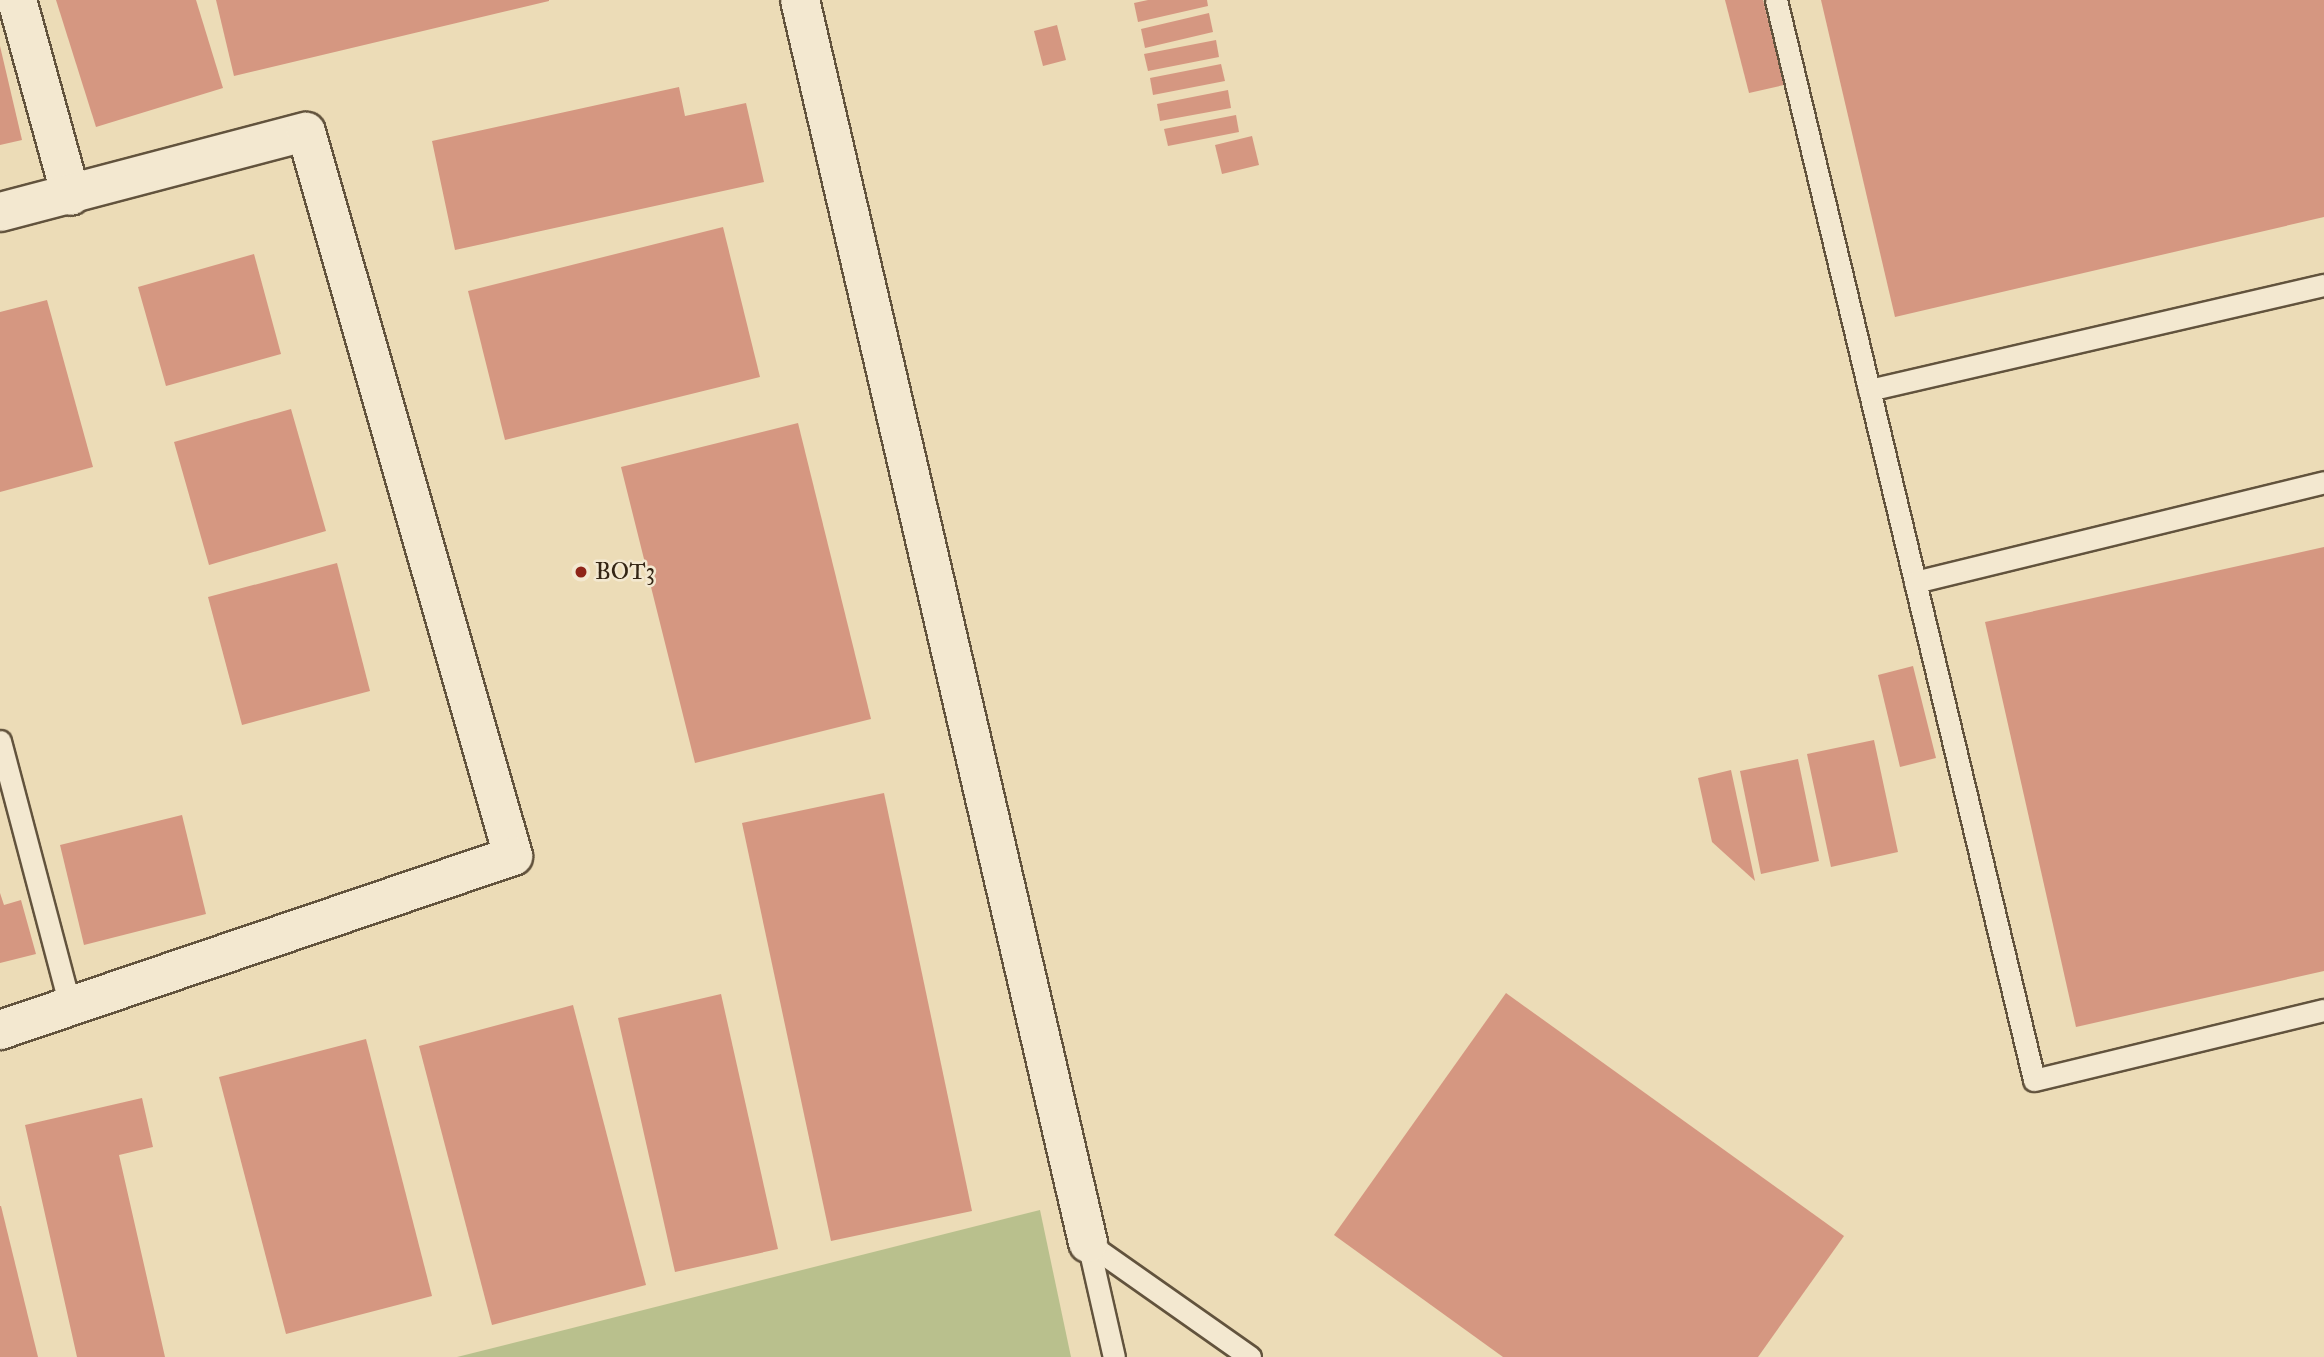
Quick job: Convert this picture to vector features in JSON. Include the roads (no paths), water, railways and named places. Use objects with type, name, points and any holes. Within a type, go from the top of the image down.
[{"type":"street","points":[[17,0],[71,196]]},
{"type":"street","points":[[800,0],[1088,1243]]},
{"type":"street","points":[[0,212],[71,196],[306,132],[513,856],[0,1030]]},
{"type":"lane","points":[[1776,0],[2034,1080],[2324,1010]]},
{"type":"lane","points":[[1869,390],[2324,285]]},
{"type":"lane","points":[[1915,582],[2324,482]]},
{"type":"lane","points":[[0,741],[70,1006]]},
{"type":"lane","points":[[1088,1243],[1114,1357]]},
{"type":"lane","points":[[1088,1243],[1250,1357]]},
{"type":"place","name":"BOT3","points":[[581,572]]}]
